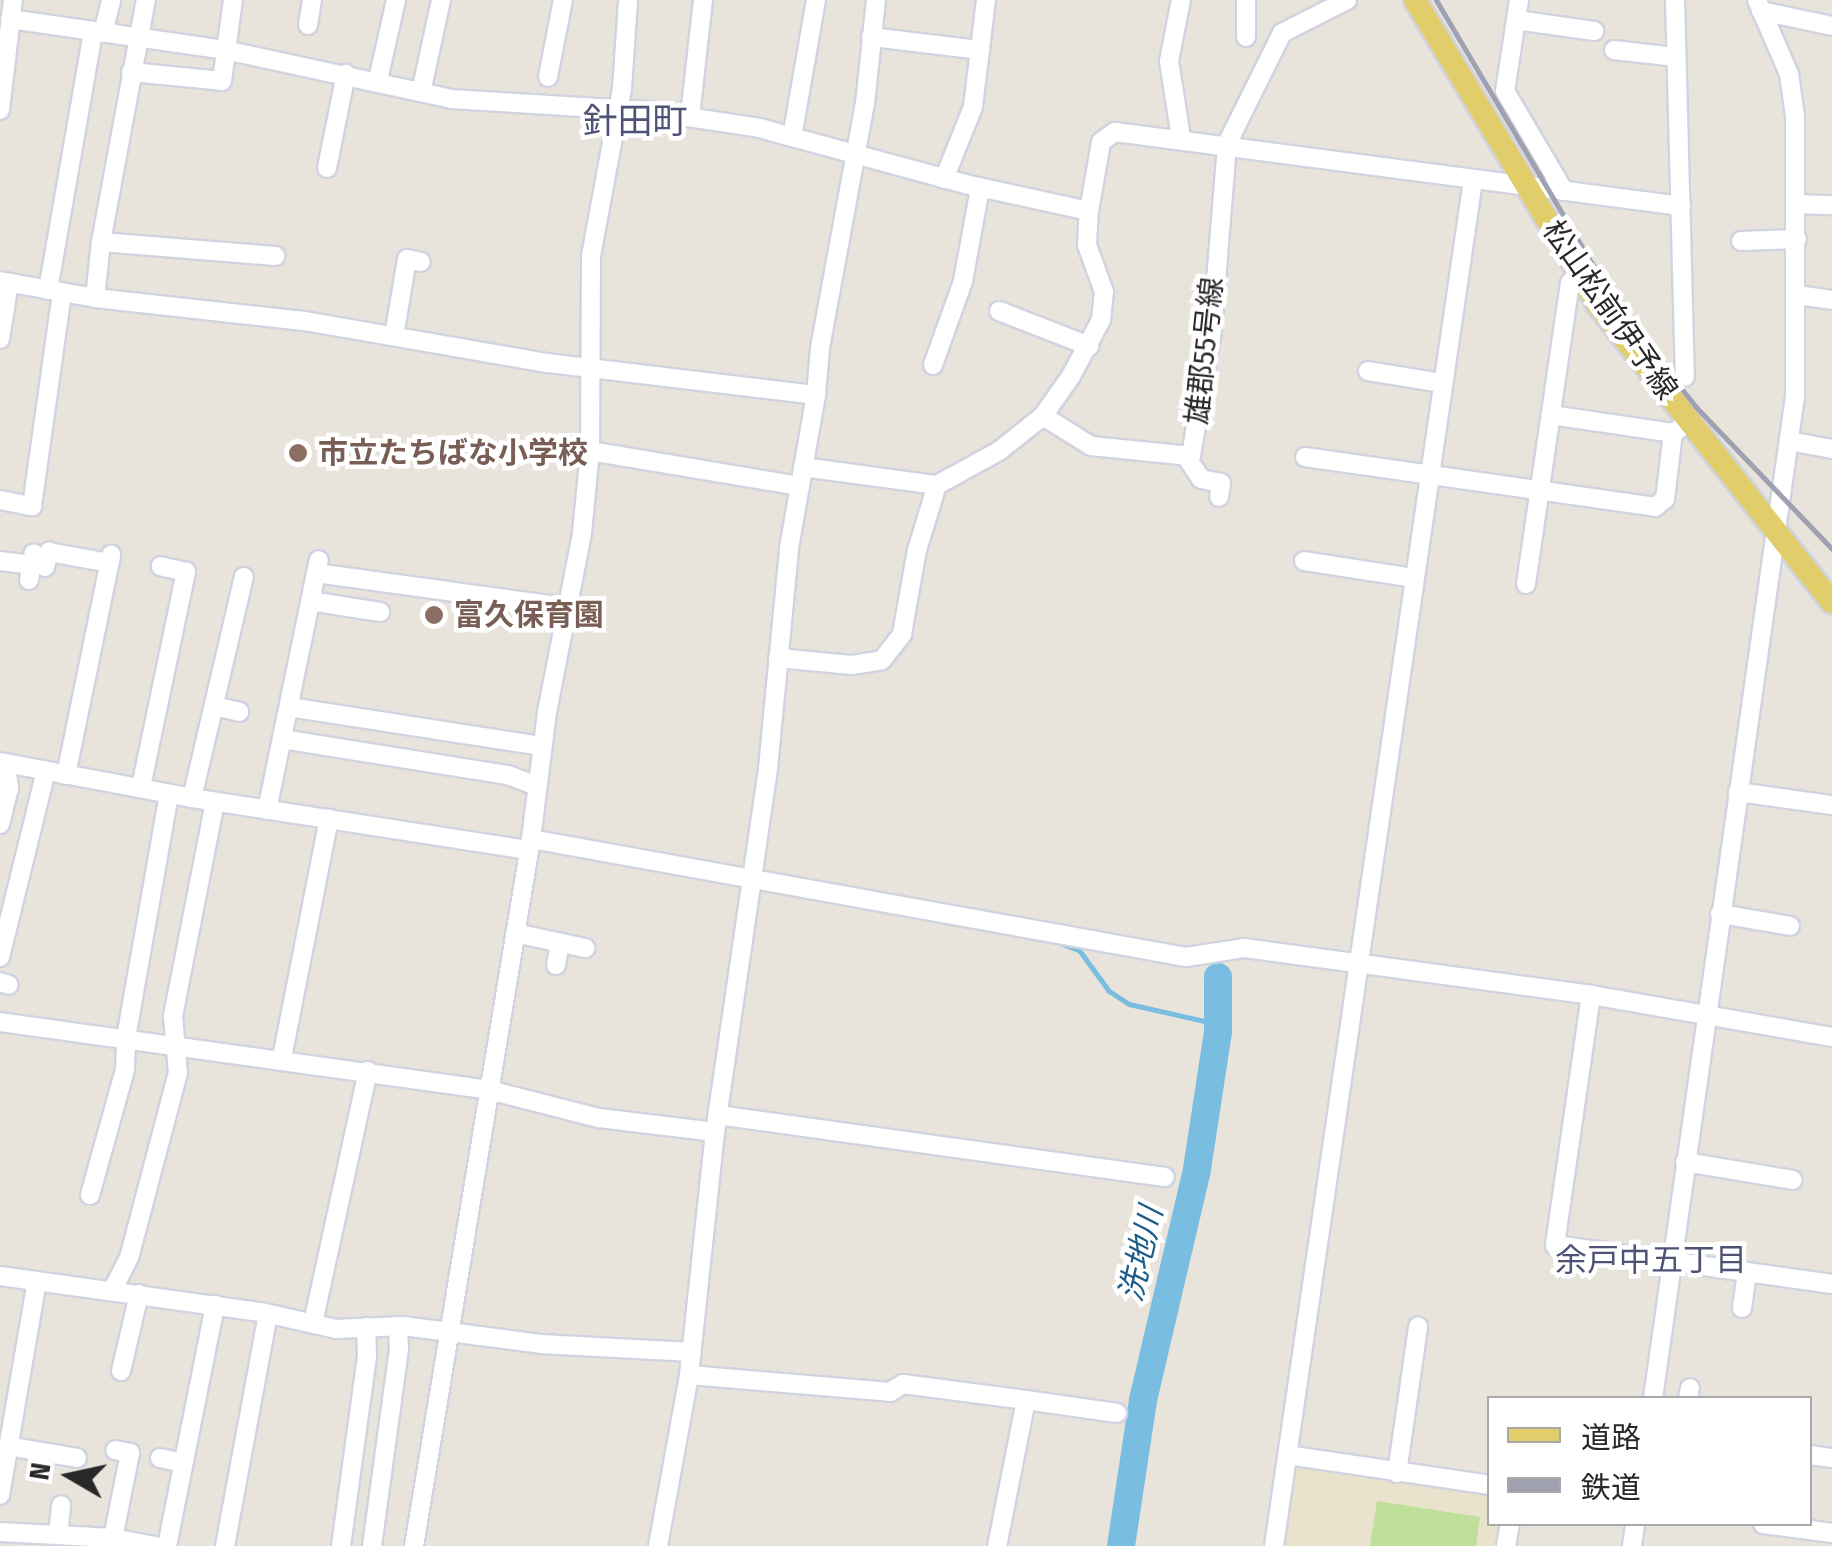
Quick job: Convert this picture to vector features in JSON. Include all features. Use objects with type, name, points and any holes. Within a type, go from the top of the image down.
[{"type":"main road","name":"松山松前伊予線","points":[[1415,0],[1598,305],[1681,428],[1776,532],[1832,602]]},
{"type":"street","points":[[0,100],[13,0]]},
{"type":"street","points":[[0,500],[32,506],[55,291],[98,33],[111,0]]},
{"type":"street","points":[[95,298],[101,242],[146,0]]},
{"type":"street","points":[[131,72],[222,80],[233,0]]},
{"type":"street","points":[[378,80],[396,0]]},
{"type":"street","points":[[421,92],[441,0]]},
{"type":"street","points":[[548,78],[563,0]]},
{"type":"street","points":[[414,1546],[542,746],[570,608],[590,451],[591,256],[618,108],[628,0]]},
{"type":"street","points":[[690,116],[703,0]]},
{"type":"street","points":[[792,137],[816,0]]},
{"type":"street","points":[[658,1546],[689,1375],[716,1124],[754,879],[781,605],[816,395],[820,348],[868,86],[876,0]]},
{"type":"street","points":[[944,179],[968,123],[986,0]]},
{"type":"street","points":[[1181,0],[1169,61],[1181,138]]},
{"type":"street","points":[[1246,0],[1246,37]]},
{"type":"street","name":"雄郡55号線","points":[[1043,416],[1091,446],[1191,456],[1212,332],[1227,144],[1282,32],[1347,0]]},
{"type":"street","points":[[1519,0],[1506,91],[1564,191]]},
{"type":"street","points":[[1675,0],[1685,377]]},
{"type":"street","points":[[308,25],[317,2]]},
{"type":"street","points":[[1759,6],[1832,26]]},
{"type":"street","points":[[1653,1396],[1797,364],[1792,90],[1759,6]]},
{"type":"street","points":[[10,20],[225,50],[471,101],[618,108],[690,116],[792,137],[980,188],[1089,210]]},
{"type":"street","points":[[1516,20],[1594,31]]},
{"type":"street","points":[[871,37],[980,50]]},
{"type":"street","points":[[1614,50],[1675,57]]},
{"type":"street","points":[[327,168],[346,74]]},
{"type":"street","points":[[590,451],[802,477],[937,484],[999,452],[1043,416],[1089,346],[1101,320],[1104,292],[1087,245],[1089,210],[1106,134],[1181,138],[1528,189],[1680,206]]},
{"type":"street","points":[[1274,1546],[1426,474],[1473,180]]},
{"type":"street","points":[[933,365],[963,280],[980,188]]},
{"type":"street","points":[[1794,204],[1832,205]]},
{"type":"street","points":[[1741,240],[1797,239]]},
{"type":"street","points":[[101,242],[275,256]]},
{"type":"street","points":[[394,336],[407,259],[422,262]]},
{"type":"street","points":[[1526,584],[1570,283],[1579,272]]},
{"type":"street","points":[[0,339],[5,282],[95,298],[308,321],[547,362],[816,395]]},
{"type":"street","points":[[1798,295],[1832,300]]},
{"type":"street","points":[[1000,310],[1089,346]]},
{"type":"street","points":[[1368,370],[1441,382]]},
{"type":"street","points":[[1305,457],[1662,504],[1681,428],[1551,414]]},
{"type":"street","points":[[1789,442],[1832,449]]},
{"type":"street","points":[[1186,456],[1202,479],[1222,483],[1220,498]]},
{"type":"street","points":[[778,658],[852,665],[882,660],[902,634],[916,550],[937,484]]},
{"type":"street","points":[[0,561],[35,566],[48,552],[110,559],[66,776]]},
{"type":"street","points":[[1304,561],[1414,578]]},
{"type":"street","points":[[140,788],[186,572],[161,566]]},
{"type":"street","points":[[268,810],[317,566],[570,608]]},
{"type":"street","points":[[192,798],[244,578]]},
{"type":"street","points":[[310,602],[380,612]]},
{"type":"street","points":[[214,706],[240,712]]},
{"type":"street","points":[[288,707],[542,746]]},
{"type":"street","points":[[282,739],[508,775],[537,786]]},
{"type":"street","points":[[0,824],[9,789],[3,762],[215,802],[754,879],[1186,957],[1233,947],[1831,1032]]},
{"type":"street","points":[[0,957],[16,922],[33,855],[46,771]]},
{"type":"street","points":[[1738,792],[1832,805]]},
{"type":"street","points":[[88,1183],[107,1111],[128,1056],[126,1038],[169,794]]},
{"type":"street","points":[[112,1291],[129,1258],[178,1073],[173,1016],[192,957],[207,878],[215,802]]},
{"type":"street","points":[[282,1058],[329,819]]},
{"type":"street","points":[[1720,914],[1790,926]]},
{"type":"street","points":[[515,933],[585,948]]},
{"type":"street","points":[[556,965],[560,943]]},
{"type":"street","points":[[1591,995],[1555,1245],[1832,1284]]},
{"type":"street","points":[[0,1022],[282,1058],[489,1090],[600,1118],[716,1124],[1165,1177]]},
{"type":"street","points":[[313,1324],[368,1071]]},
{"type":"street","points":[[1685,1162],[1792,1180]]},
{"type":"street","points":[[1742,1308],[1747,1272]]},
{"type":"street","points":[[0,1276],[215,1305],[336,1329],[398,1326],[541,1344],[692,1352]]},
{"type":"street","points":[[0,1495],[4,1454],[37,1282]]},
{"type":"street","points":[[121,1371],[139,1294]]},
{"type":"street","points":[[167,1546],[215,1305]]},
{"type":"street","points":[[226,1546],[268,1314]]},
{"type":"street","points":[[372,1546],[399,1348],[398,1326]]},
{"type":"street","points":[[341,1546],[367,1355],[366,1327]]},
{"type":"street","points":[[1397,1472],[1418,1327]]},
{"type":"street","points":[[689,1375],[890,1392],[903,1384],[1117,1413]]},
{"type":"street","points":[[997,1546],[1026,1400]]},
{"type":"street","points":[[113,1538],[130,1453],[115,1450]]},
{"type":"street","points":[[4,1454],[77,1458]]},
{"type":"street","points":[[1287,1455],[1487,1486]]},
{"type":"street","points":[[160,1458],[184,1463]]},
{"type":"street","points":[[58,1535],[61,1506]]},
{"type":"street","points":[[1778,1526],[1832,1533]]},
{"type":"street","points":[[0,1532],[113,1538],[155,1546]]},
{"type":"shaded area","points":[[1296,1466],[1487,1493],[1487,1526],[1506,1526],[1503,1546],[1279,1546],[1290,1472]]},
{"type":"green space","points":[[1377,1501],[1480,1517],[1476,1546],[1370,1546]]},
{"type":"waterway","points":[[1055,941],[1079,950],[1109,991],[1129,1004],[1218,1024]]},
{"type":"waterway","name":"洗地川","points":[[1121,1546],[1143,1400],[1197,1169],[1218,1031],[1218,977]]},
{"type":"railway","points":[[1436,0],[1593,265],[1648,346],[1696,407],[1832,549]]},
{"type":"place","name":"市立たちばな小学校","points":[[298,453]]},
{"type":"place","name":"富久保育園","points":[[434,615]]},
{"type":"district","name":"針田町","points":[[635,121]]},
{"type":"district","name":"余戸中五丁目","points":[[1651,1260]]}]
